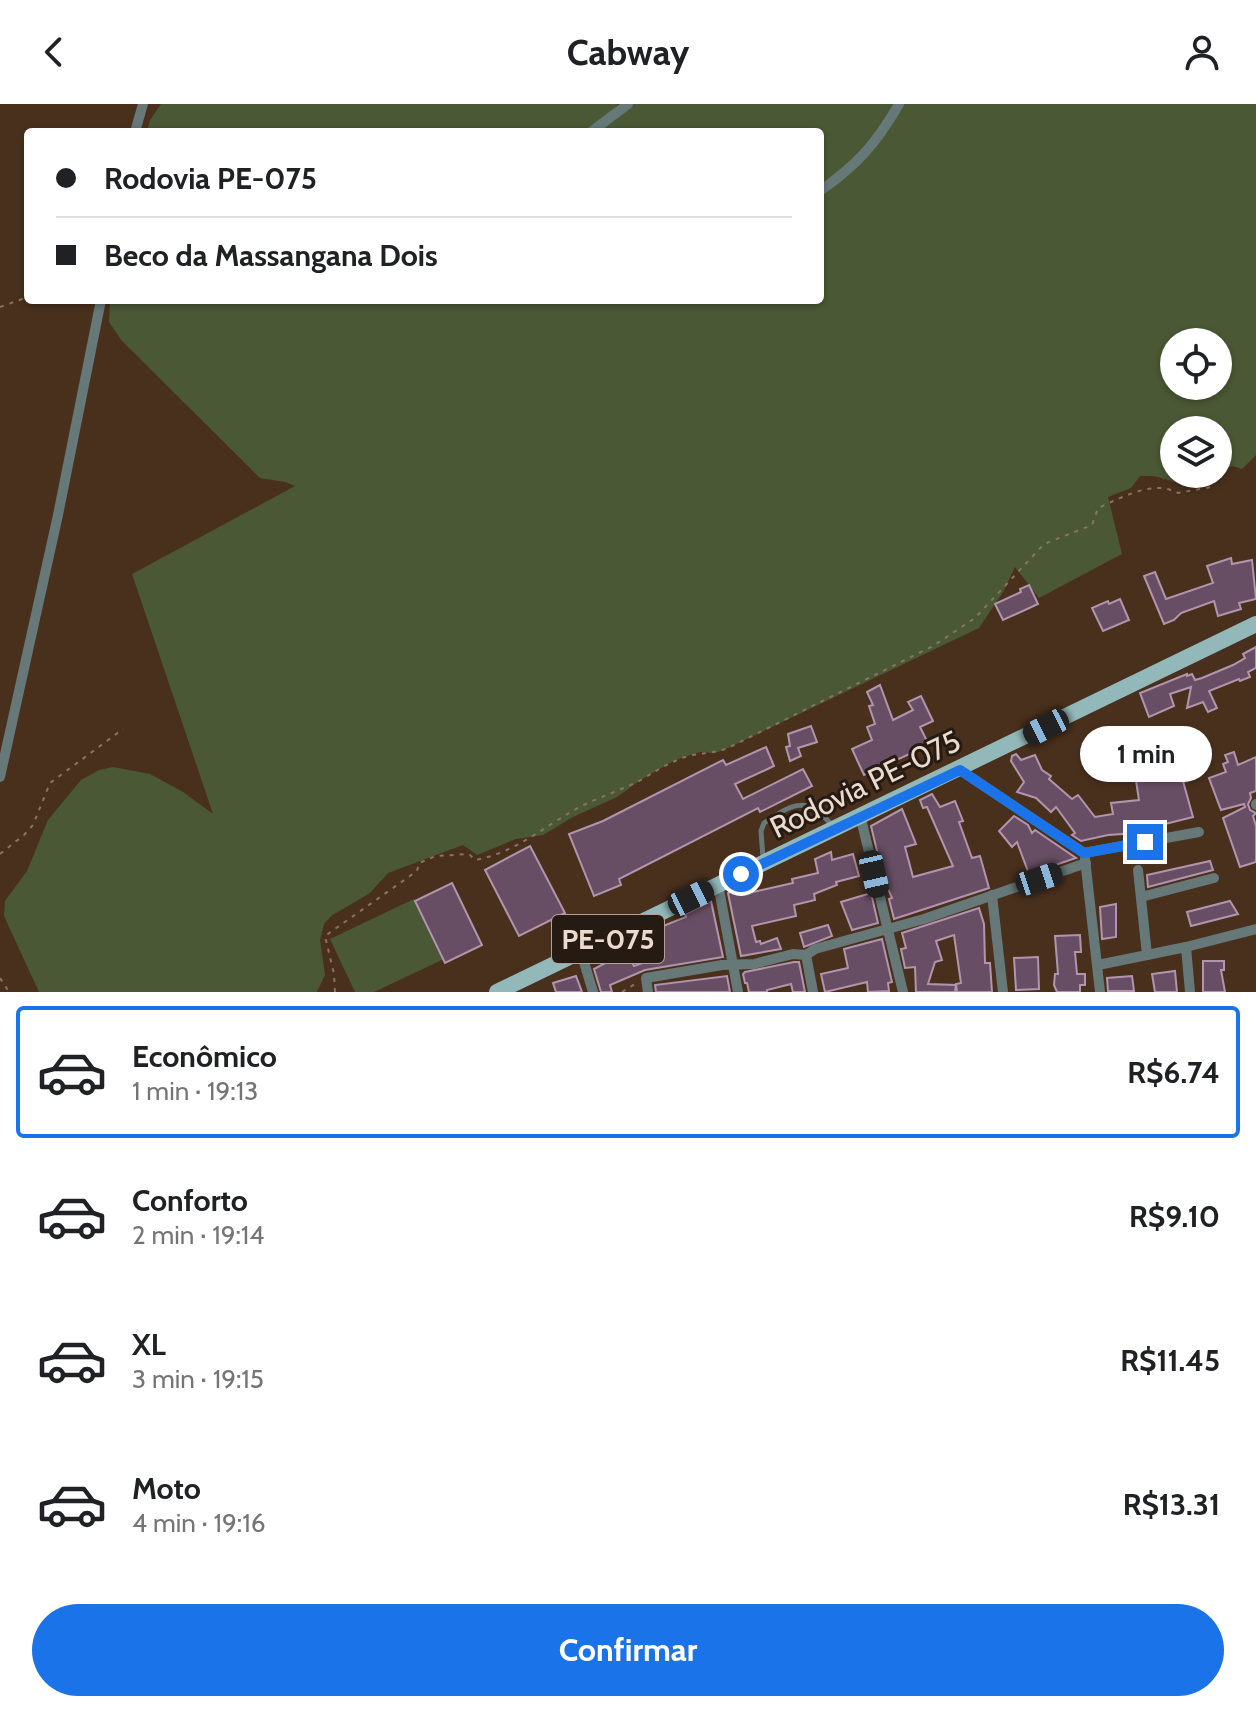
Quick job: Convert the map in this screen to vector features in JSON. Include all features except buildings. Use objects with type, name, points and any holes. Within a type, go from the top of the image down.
[{"type":"main road","name":"Rodovia PE-075","points":[[497,992],[718,884],[861,819],[1256,624]]},
{"type":"street","points":[[136,128],[143,104]]},
{"type":"street","points":[[596,128],[628,104]]},
{"type":"street","points":[[824,188],[854,166],[881,136],[899,104]]},
{"type":"street","points":[[0,777],[58,515],[100,304]]},
{"type":"street","points":[[960,770],[1085,858],[1100,992]]},
{"type":"street","points":[[861,819],[903,992]]},
{"type":"street","points":[[648,992],[646,978],[722,965],[754,964],[793,954],[806,955],[815,949],[887,930],[992,895],[1085,858],[1199,832]]},
{"type":"street","points":[[1138,870],[1147,955]]},
{"type":"street","points":[[1141,897],[1214,878]]},
{"type":"street","points":[[718,884],[738,992]]},
{"type":"street","points":[[992,895],[1003,992]]},
{"type":"street","points":[[1098,965],[1256,929]]},
{"type":"street","points":[[1186,947],[1190,992]]},
{"type":"street","points":[[581,952],[593,992]]},
{"type":"street","points":[[806,955],[813,992]]},
{"type":"lane","points":[[763,863],[761,831],[764,823],[795,806],[816,808],[837,830]]},
{"type":"path","points":[[0,307],[24,298]]},
{"type":"path","points":[[335,992],[325,936],[417,871],[419,863],[451,854],[469,854],[475,860],[488,858],[522,842],[575,809],[639,781],[675,760],[728,748],[910,659],[975,618],[1044,544],[1092,525],[1098,508],[1153,488],[1178,493],[1206,488]]},
{"type":"path","points":[[0,854],[33,825],[50,783],[123,729]]},
{"type":"path","points":[[0,978],[9,992]]},
{"type":"path","points":[[622,992],[646,978]]},
{"type":"green space","points":[[161,104],[618,104],[613,110],[628,104],[1256,104],[1256,455],[1242,469],[1232,466],[1232,416],[1160,416],[1160,478],[1140,476],[1131,488],[1108,497],[1122,554],[1039,598],[1015,567],[979,628],[728,748],[675,760],[617,797],[543,835],[516,839],[477,855],[463,845],[388,873],[370,893],[331,916],[324,924],[320,940],[325,975],[317,992],[39,992],[4,916],[5,901],[27,871],[48,820],[81,780],[99,770],[113,767],[150,774],[183,792],[213,814],[132,574],[295,486],[260,478],[122,341],[109,322],[110,304],[824,304],[824,128],[148,128]]},
{"type":"green space","points":[[1186,727],[1187,744],[1203,776],[1184,784],[1170,738]]},
{"type":"green space","points":[[1144,738],[1167,743],[1102,774],[1102,761]]},
{"type":"green space","points":[[414,899],[444,959],[374,992],[355,992],[330,939]]},
{"type":"route","points":[[741,874],[960,770],[1084,853],[1145,842]]}]
